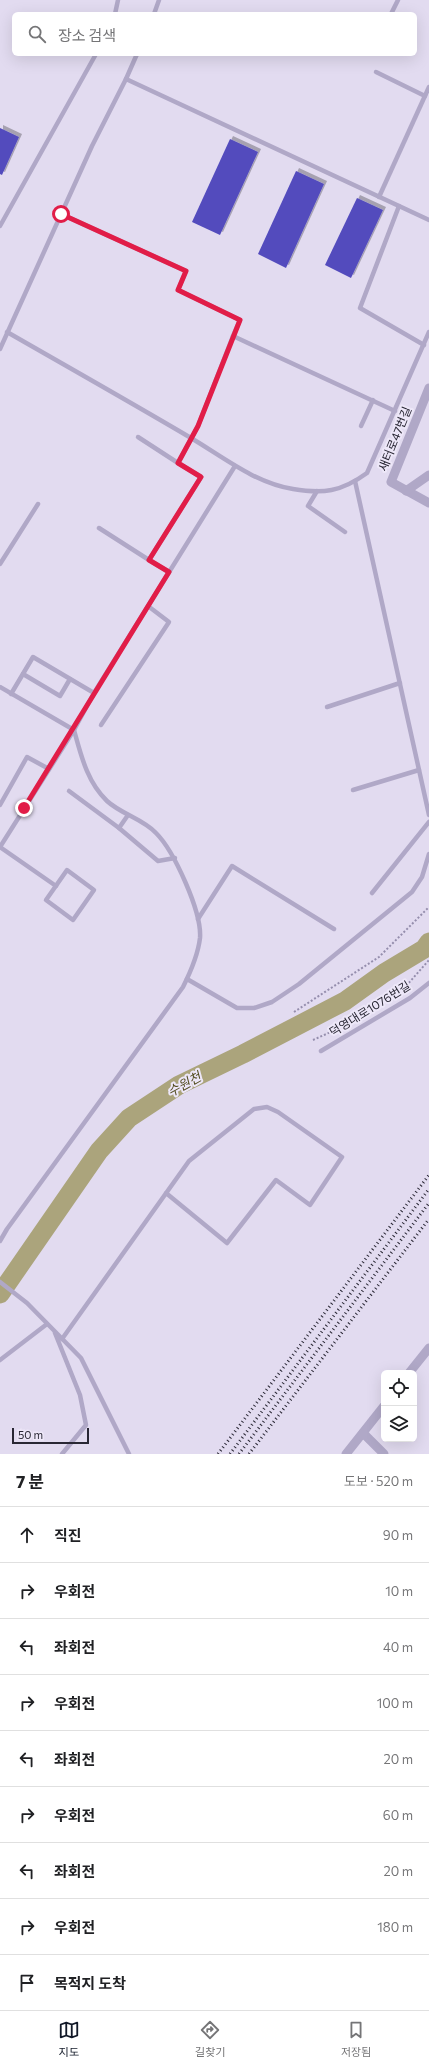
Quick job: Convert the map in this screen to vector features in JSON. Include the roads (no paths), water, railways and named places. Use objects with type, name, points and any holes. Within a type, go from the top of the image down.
[{"type":"street","name":"새터로47번길","points":[[429,388],[391,482],[429,504]]},
{"type":"street","points":[[406,491],[429,475]]},
{"type":"street","points":[[411,1370],[428,1349]]},
{"type":"street","points":[[346,1454],[381,1410]]},
{"type":"street","points":[[363,1433],[384,1454]]},
{"type":"lane","points":[[115,12],[118,0]]},
{"type":"lane","points":[[155,12],[159,0]]},
{"type":"lane","points":[[392,12],[398,0]]},
{"type":"lane","points":[[0,226],[95,56]]},
{"type":"lane","points":[[0,348],[92,146],[136,56]]},
{"type":"lane","points":[[376,72],[425,96]]},
{"type":"lane","points":[[126,79],[429,220]]},
{"type":"lane","points":[[379,197],[429,87]]},
{"type":"lane","points":[[400,206],[360,308],[424,345]]},
{"type":"lane","points":[[61,214],[186,271],[178,290],[240,320],[192,439],[178,463]]},
{"type":"lane","points":[[7,332],[192,439],[250,475],[292,489],[328,492],[356,482],[367,473],[429,332]]},
{"type":"lane","points":[[233,336],[395,411]]},
{"type":"lane","points":[[361,426],[373,400]]},
{"type":"lane","points":[[138,437],[201,477],[149,560]]},
{"type":"lane","points":[[56,886],[0,847],[74,730],[94,693],[235,466]]},
{"type":"lane","points":[[356,482],[429,815]]},
{"type":"lane","points":[[317,491],[308,506],[345,532]]},
{"type":"lane","points":[[0,564],[38,504]]},
{"type":"lane","points":[[99,528],[169,572]]},
{"type":"lane","points":[[101,725],[169,622],[148,606]]},
{"type":"lane","points":[[11,694],[33,657],[94,693]]},
{"type":"lane","points":[[23,674],[60,696],[70,679]]},
{"type":"lane","points":[[327,706],[400,683]]},
{"type":"lane","points":[[0,687],[74,730],[85,769],[107,800],[155,832],[175,858],[198,919],[200,938],[194,964],[183,987],[11,1223],[0,1241]]},
{"type":"lane","points":[[0,805],[27,757],[49,769]]},
{"type":"lane","points":[[353,790],[419,770]]},
{"type":"lane","points":[[69,791],[119,828],[158,861],[175,858]]},
{"type":"lane","points":[[119,828],[128,815]]},
{"type":"lane","points":[[372,893],[429,822]]},
{"type":"lane","points":[[187,979],[237,1008],[254,1008],[272,1002],[299,984],[412,892],[422,877],[429,854]]},
{"type":"lane","points":[[198,919],[232,866],[334,929]]},
{"type":"lane","points":[[67,870],[94,890],[73,920],[46,900],[56,886],[67,870]]},
{"type":"lane","name":"덕영대로1076번길","points":[[321,1051],[410,998],[429,983]]},
{"type":"lane","points":[[62,1339],[166,1193],[189,1161],[254,1109],[267,1107],[278,1112],[342,1157],[310,1205],[276,1180],[227,1243],[166,1193]]},
{"type":"lane","points":[[0,1282],[27,1303],[81,1358],[128,1454]]},
{"type":"lane","points":[[0,1360],[47,1324]]},
{"type":"lane","points":[[53,1330],[80,1395],[86,1425],[62,1454]]},
{"type":"waterway","name":"수원천","points":[[0,1294],[99,1151],[129,1118],[179,1085],[243,1054],[345,1001],[384,973],[424,949],[429,942]]},
{"type":"railway","points":[[218,1454],[429,1175]]},
{"type":"railway","points":[[230,1454],[429,1189]]},
{"type":"railway","points":[[239,1454],[429,1203]]},
{"type":"railway","points":[[249,1454],[429,1219]]}]
